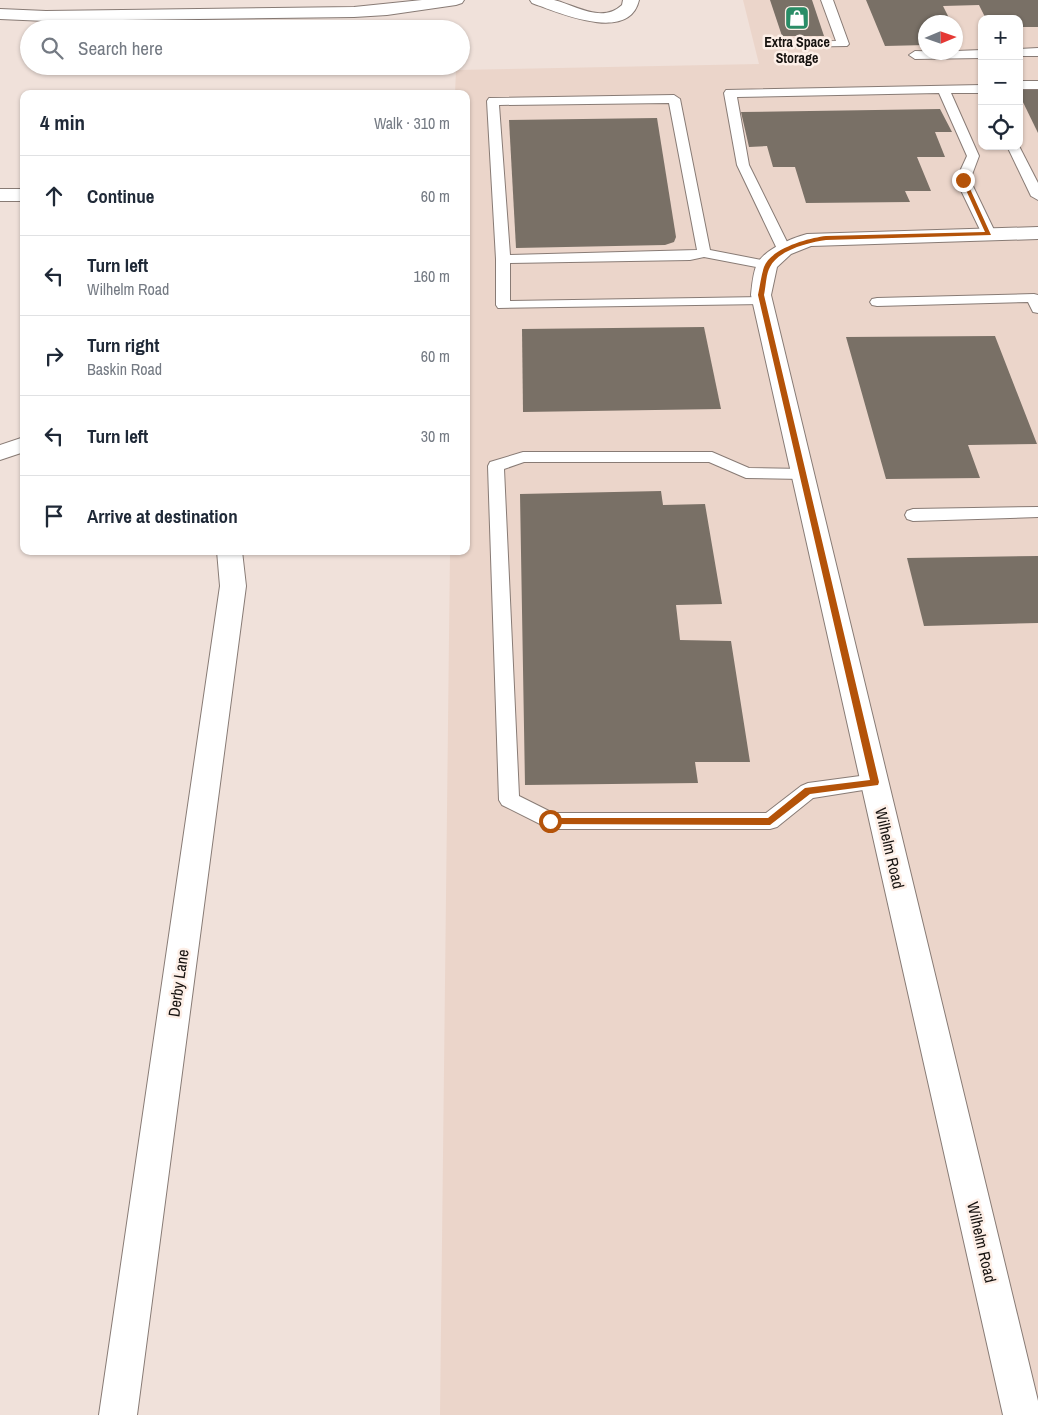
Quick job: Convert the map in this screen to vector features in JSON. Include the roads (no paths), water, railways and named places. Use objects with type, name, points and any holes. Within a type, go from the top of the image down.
[{"type":"street","points":[[0,14],[46,16],[285,6],[387,10],[456,0]]},
{"type":"street","points":[[538,0],[583,16],[596,18],[618,14],[630,6],[631,0]]},
{"type":"street","points":[[0,195],[20,195]]},
{"type":"street","points":[[777,257],[808,240],[826,238],[1038,233]]},
{"type":"street","name":"Wilhelm Road","points":[[777,257],[761,295],[1022,1415]]},
{"type":"street","points":[[0,453],[20,446]]},
{"type":"street","name":"Derby Lane","points":[[118,1415],[233,586],[229,555]]},
{"type":"lane","points":[[787,45],[843,44],[827,0]]},
{"type":"lane","points":[[1023,53],[1038,52]]},
{"type":"lane","points":[[915,55],[978,54]]},
{"type":"lane","points":[[1023,77],[1038,77]]},
{"type":"lane","points":[[1023,85],[1038,85]]},
{"type":"lane","points":[[943,89],[973,156],[963,180],[989,234]]},
{"type":"lane","points":[[503,259],[690,256],[704,253],[777,257],[743,165],[730,93],[978,89]]},
{"type":"lane","points":[[704,253],[674,99],[492,101],[503,259],[503,305],[763,301]]},
{"type":"lane","points":[[1015,150],[1037,193]]},
{"type":"lane","points":[[877,302],[1034,298],[1038,309]]},
{"type":"lane","points":[[803,474],[746,473],[712,457],[523,457],[496,466],[509,800],[550,821],[770,821],[808,791],[875,782]]},
{"type":"lane","points":[[913,515],[1038,512]]},
{"type":"place","name":"Extra Space Storage","points":[[797,18]]}]
